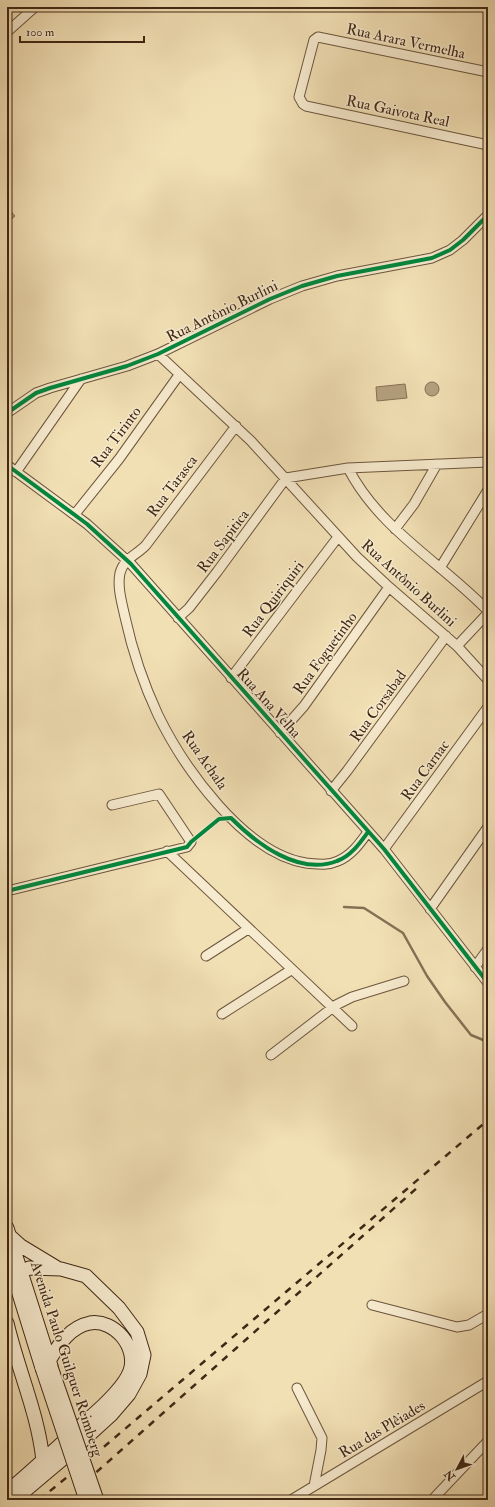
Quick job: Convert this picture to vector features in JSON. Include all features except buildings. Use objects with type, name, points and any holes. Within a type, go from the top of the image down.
[{"type":"street","points":[[7,32],[35,7]]},
{"type":"street","name":"Rua Arara Vermelha","points":[[303,104],[299,97],[314,40],[318,38],[488,72]]},
{"type":"street","name":"Rua Gaivota Real","points":[[303,104],[488,145]]},
{"type":"street","name":"Rua Antônio Burlini","points":[[7,413],[36,393],[67,382],[126,366],[158,354],[270,299],[302,286],[337,276],[432,258],[450,250],[463,240],[488,215]]},
{"type":"street","name":"Rua Antônio Burlini","points":[[158,354],[236,426],[286,478],[338,537],[389,588],[457,646],[488,680]]},
{"type":"street","name":"Rua Tirinto","points":[[75,514],[118,459],[179,375]]},
{"type":"street","points":[[16,472],[81,379]]},
{"type":"street","name":"Rua Tarasca","points":[[126,560],[146,545],[236,426]]},
{"type":"street","points":[[286,478],[348,468],[488,462]]},
{"type":"street","points":[[395,529],[414,504],[437,464]]},
{"type":"street","name":"Rua Ana Velha","points":[[7,465],[75,514],[126,560],[384,849],[488,983]]},
{"type":"street","points":[[348,468],[356,485],[395,529],[471,594],[488,612],[457,646]]},
{"type":"street","name":"Rua Sapitica","points":[[178,618],[200,594],[286,478]]},
{"type":"street","points":[[440,568],[488,490]]},
{"type":"street","name":"Rua Quiriquiri","points":[[231,678],[338,537]]},
{"type":"street","name":"Rua Achala","points":[[126,560],[120,571],[118,583],[131,643],[158,714],[199,780],[231,818],[268,849],[294,861],[323,865],[338,861],[354,850],[368,832]]},
{"type":"street","name":"Rua Foguetinho","points":[[280,733],[304,706],[389,588]]},
{"type":"street","name":"Rua Corsabad","points":[[331,791],[348,771],[446,636]]},
{"type":"street","name":"Rua Carnac","points":[[384,849],[488,707]]},
{"type":"street","points":[[7,891],[187,847],[191,842],[162,797],[155,794],[112,805]]},
{"type":"street","points":[[430,908],[488,827]]},
{"type":"street","points":[[167,851],[291,970],[352,1026]]},
{"type":"street","points":[[206,956],[248,929]]},
{"type":"street","points":[[475,967],[488,948]]},
{"type":"street","points":[[222,1014],[291,970]]},
{"type":"street","points":[[271,1055],[332,1008],[352,997],[404,981]]},
{"type":"street","points":[[9,1232],[21,1246],[61,1270]]},
{"type":"street","name":"Avenida Paulo Guilguer Reimberg","points":[[9,1232],[12,1276]]},
{"type":"street","name":"Avenida Paulo Guilguer Reimberg","points":[[8,1258],[12,1276],[97,1500]]},
{"type":"street","points":[[12,1276],[29,1268],[61,1270],[86,1276],[119,1308],[136,1332],[144,1355],[140,1374],[129,1394],[111,1415],[65,1457],[14,1500]]},
{"type":"street","points":[[372,1305],[457,1327],[469,1325],[488,1314]]},
{"type":"street","points":[[7,1323],[12,1347],[31,1405],[43,1461]]},
{"type":"street","points":[[7,1492],[43,1461],[112,1395],[125,1380],[130,1371],[132,1361],[129,1348],[121,1334],[110,1327],[91,1323],[69,1334],[61,1341],[47,1366]]},
{"type":"street","name":"Avenida Paulo Guilguer Reimberg","points":[[47,1366],[86,1500]]},
{"type":"street","name":"Rua das Plêiades","points":[[291,1500],[488,1382]]},
{"type":"street","points":[[297,1388],[322,1438],[314,1486]]},
{"type":"street","points":[[432,1500],[488,1441]]},
{"type":"shaded area","points":[[7,207],[15,216],[7,223]]},
{"type":"shaded area","points":[[432,382],[437,384],[439,389],[437,394],[432,396],[427,394],[425,389],[427,384]]},
{"type":"shaded area","points":[[405,384],[407,398],[377,401],[376,387]]},
{"type":"waterway","points":[[344,907],[364,908],[403,933],[427,976],[445,1002],[471,1035],[488,1042]]},
{"type":"railway","points":[[39,1500],[99,1451],[488,1120]]},
{"type":"railway","points":[[65,1500],[418,1187]]},
{"type":"cycle path","points":[[7,413],[36,393],[127,366],[158,354],[270,299],[302,286],[337,276],[432,258],[450,250],[463,240],[488,215]]},
{"type":"cycle path","points":[[7,465],[87,524],[131,564],[384,849],[488,983]]},
{"type":"cycle path","points":[[7,891],[187,847],[219,819],[231,818],[253,838],[266,847],[294,861],[308,864],[323,865],[342,859],[355,849],[368,832]]}]
